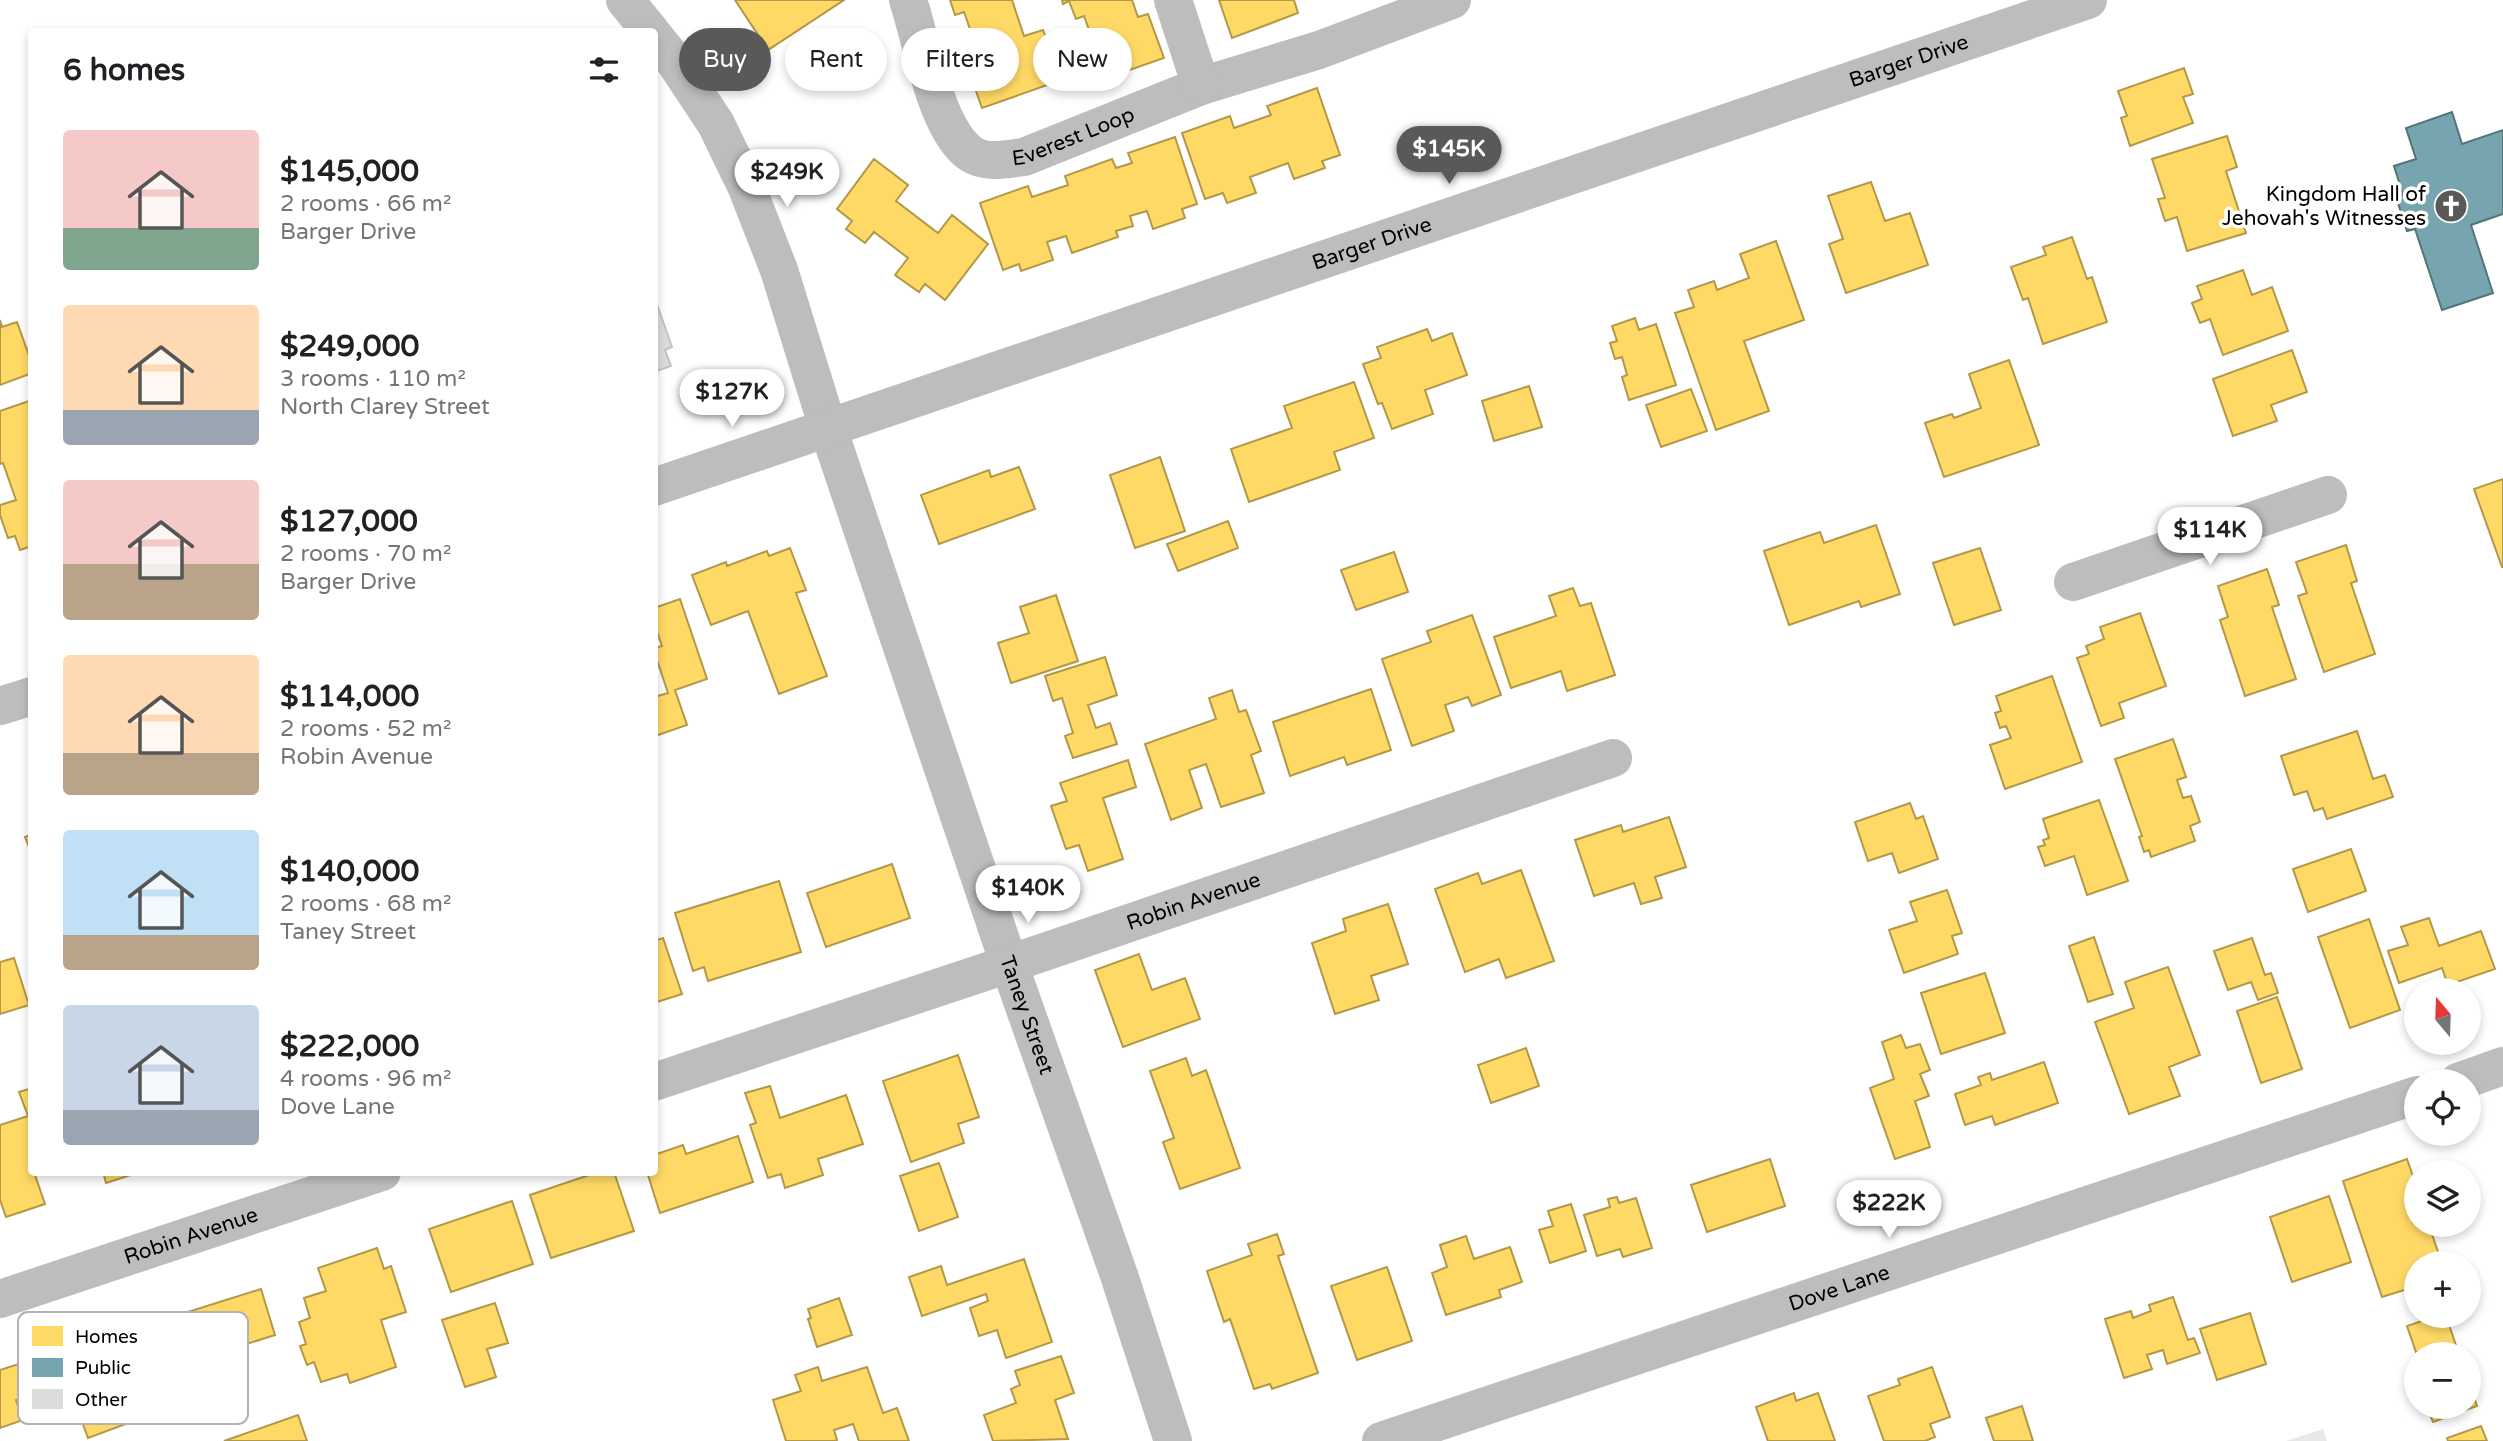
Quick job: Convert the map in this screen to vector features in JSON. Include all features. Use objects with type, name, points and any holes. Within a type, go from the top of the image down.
[{"type":"street","points":[[625,0],[648,28]]},
{"type":"street","name":"Everest Loop","points":[[908,0],[943,116],[953,137],[972,155],[995,160],[1024,157],[1201,86],[1319,50],[1452,0]]},
{"type":"street","points":[[1173,0],[1201,86]]},
{"type":"street","name":"Barger Drive","points":[[658,486],[2088,0]]},
{"type":"street","name":"Taney Street","points":[[658,41],[716,124],[747,188],[779,270],[828,428],[1009,964],[1119,1275],[1173,1441]]},
{"type":"street","points":[[2073,582],[2328,495]]},
{"type":"street","points":[[0,706],[28,697]]},
{"type":"street","name":"Robin Avenue","points":[[658,1081],[1613,758]]},
{"type":"street","points":[[2481,1074],[2503,1066]]},
{"type":"street","name":"Dove Lane","points":[[1381,1441],[2404,1099]]},
{"type":"street","name":"Robin Avenue","points":[[0,1299],[370,1176]]},
{"type":"shaded area","points":[[2323,1429],[2327,1441],[2286,1441]]},
{"type":"building: Homes","points":[[735,0],[844,0],[801,28],[785,28],[785,39],[771,48],[771,28],[753,28]]},
{"type":"building: Homes","points":[[950,0],[1012,0],[1024,36],[1033,33],[1033,90],[982,108],[976,91],[1019,91],[1019,28],[970,28],[964,12],[955,15]]},
{"type":"building: Homes","points":[[1062,0],[1132,0],[1138,17],[1148,14],[1164,58],[1132,69],[1132,28],[1088,28],[1084,16],[1076,19],[1069,1],[1063,4]]},
{"type":"building: Homes","points":[[1219,0],[1294,0],[1298,13],[1232,38]]},
{"type":"building: Homes","points":[[2184,68],[2193,94],[2183,97],[2193,123],[2130,146],[2121,118],[2127,116],[2118,91]]},
{"type":"building: Homes","points":[[1317,88],[1340,155],[1322,161],[1325,168],[1294,179],[1288,163],[1250,177],[1256,193],[1227,203],[1223,193],[1205,199],[1182,133],[1230,116],[1234,128],[1271,115],[1267,106]]},
{"type":"building: Homes","points":[[2227,136],[2237,167],[2226,171],[2246,233],[2187,251],[2177,217],[2165,221],[2158,199],[2165,198],[2152,159]]},
{"type":"building: Homes","points":[[1175,137],[1197,204],[1182,209],[1185,218],[1153,229],[1147,211],[1130,216],[1133,226],[1116,231],[1118,237],[1072,253],[1066,236],[1047,242],[1053,260],[1021,271],[1019,264],[1003,270],[980,203],[1028,186],[1032,197],[1068,185],[1065,176],[1112,159],[1116,168],[1132,163],[1128,153]]},
{"type":"building: Homes","points":[[874,159],[908,185],[896,201],[938,233],[952,215],[988,244],[945,300],[925,284],[919,292],[895,275],[908,258],[874,232],[865,243],[846,229],[852,221],[837,209]]},
{"type":"building: Homes","points":[[1871,182],[1885,221],[1910,213],[1928,265],[1846,293],[1829,244],[1843,239],[1828,196]]},
{"type":"building: Homes","points":[[2072,237],[2087,279],[2092,277],[2107,322],[2043,344],[2028,298],[2023,300],[2011,267],[2046,255],[2043,247]]},
{"type":"building: Homes","points":[[1776,241],[1804,320],[1744,341],[1769,411],[1716,430],[1675,313],[1694,307],[1688,290],[1714,281],[1717,290],[1749,278],[1740,254]]},
{"type":"building: Homes","points":[[2243,270],[2252,295],[2272,287],[2288,331],[2223,355],[2210,319],[2200,323],[2192,303],[2202,299],[2197,286]]},
{"type":"building: Homes","points":[[1635,318],[1639,330],[1656,324],[1676,385],[1629,400],[1622,377],[1627,375],[1622,357],[1615,359],[1610,343],[1617,341],[1612,326]]},
{"type":"building: Homes","points":[[0,320],[2,327],[17,322],[28,353],[28,374],[0,385]]},
{"type":"building: Homes","points":[[1427,329],[1432,341],[1452,333],[1467,375],[1425,390],[1433,414],[1392,429],[1382,403],[1378,404],[1363,364],[1381,358],[1377,347]]},
{"type":"building: Homes","points":[[2292,350],[2307,392],[2271,405],[2277,421],[2233,436],[2213,379]]},
{"type":"building: Homes","points":[[2009,360],[2039,445],[1944,477],[1925,423],[1952,414],[1954,418],[1981,408],[1969,374]]},
{"type":"building: Homes","points":[[1354,382],[1374,438],[1334,452],[1340,470],[1249,502],[1231,449],[1292,428],[1284,406]]},
{"type":"building: Homes","points":[[1529,386],[1542,427],[1494,441],[1482,401]]},
{"type":"building: Homes","points":[[1691,389],[1707,431],[1661,447],[1646,405]]},
{"type":"building: Homes","points":[[28,401],[28,547],[20,550],[15,536],[8,538],[0,515],[0,505],[16,500],[3,463],[0,464],[0,411]]},
{"type":"building: Homes","points":[[1160,457],[1185,531],[1135,548],[1110,475]]},
{"type":"building: Homes","points":[[1019,467],[1035,509],[939,544],[921,495],[989,470],[991,477]]},
{"type":"building: Homes","points":[[2503,479],[2503,567],[2502,567],[2474,489]]},
{"type":"building: Homes","points":[[1228,521],[1238,548],[1178,571],[1167,544]]},
{"type":"building: Homes","points":[[1876,525],[1900,594],[1861,607],[1859,601],[1789,625],[1764,551],[1820,532],[1824,543]]},
{"type":"building: Homes","points":[[2346,545],[2357,581],[2351,583],[2375,654],[2324,672],[2298,596],[2307,593],[2296,562]]},
{"type":"building: Homes","points":[[790,548],[806,590],[796,593],[827,676],[779,694],[748,611],[711,625],[692,575],[726,562],[727,566],[767,551],[769,556]]},
{"type":"building: Homes","points":[[1980,548],[2001,610],[1954,625],[1933,563]]},
{"type":"building: Homes","points":[[1394,552],[1408,592],[1356,610],[1341,570]]},
{"type":"building: Homes","points":[[2267,569],[2279,605],[2272,607],[2296,679],[2245,696],[2220,620],[2228,617],[2218,586]]},
{"type":"building: Homes","points":[[1573,588],[1580,606],[1591,603],[1615,675],[1567,691],[1561,671],[1511,688],[1494,637],[1556,616],[1549,596]]},
{"type":"building: Homes","points":[[1056,595],[1078,661],[1011,683],[998,643],[1029,633],[1020,607]]},
{"type":"building: Homes","points":[[680,599],[707,679],[675,690],[687,725],[658,735],[658,696],[668,693],[658,663],[658,647],[662,646],[658,634],[658,607]]},
{"type":"building: Homes","points":[[2140,613],[2166,686],[2119,703],[2124,718],[2101,726],[2077,658],[2089,654],[2086,646],[2104,639],[2100,627]]},
{"type":"building: Homes","points":[[1472,615],[1501,695],[1472,706],[1468,697],[1445,705],[1454,731],[1412,746],[1382,659],[1431,642],[1427,631]]},
{"type":"building: Homes","points":[[1105,657],[1117,695],[1088,705],[1096,728],[1110,723],[1117,744],[1073,758],[1065,736],[1073,733],[1062,698],[1053,701],[1045,676]]},
{"type":"building: Homes","points":[[2052,676],[2082,762],[2005,789],[1990,745],[2011,738],[2006,726],[2000,728],[1995,713],[2001,711],[1996,696]]},
{"type":"building: Homes","points":[[1371,689],[1391,750],[1347,765],[1344,757],[1290,776],[1273,722]]},
{"type":"building: Homes","points":[[1232,690],[1239,712],[1246,710],[1261,751],[1251,755],[1264,793],[1221,807],[1206,764],[1189,770],[1202,808],[1171,820],[1145,744],[1216,719],[1209,698]]},
{"type":"building: Homes","points":[[2357,731],[2373,779],[2385,775],[2393,797],[2327,819],[2323,808],[2314,811],[2307,791],[2294,795],[2281,756]]},
{"type":"building: Homes","points":[[2173,739],[2186,777],[2177,780],[2183,798],[2191,796],[2200,822],[2190,826],[2195,841],[2151,857],[2149,850],[2144,852],[2139,837],[2142,836],[2115,759]]},
{"type":"building: Homes","points":[[1128,760],[1136,787],[1103,798],[1123,859],[1088,871],[1079,845],[1066,849],[1051,806],[1067,801],[1060,783]]},
{"type":"building: Homes","points":[[2099,800],[2128,881],[2087,895],[2074,856],[2045,866],[2038,847],[2045,845],[2043,840],[2049,838],[2043,819]]},
{"type":"building: Homes","points":[[1910,803],[1916,819],[1923,816],[1938,859],[1899,873],[1892,853],[1868,861],[1855,822]]},
{"type":"building: Homes","points":[[1669,817],[1686,867],[1655,877],[1662,898],[1641,904],[1634,883],[1594,896],[1575,840],[1621,825],[1623,832]]},
{"type":"building: Homes","points":[[2351,849],[2366,891],[2308,912],[2293,869]]},
{"type":"building: Homes","points":[[892,864],[910,918],[826,947],[807,893]]},
{"type":"building: Homes","points":[[1521,870],[1554,961],[1506,978],[1499,959],[1465,972],[1435,889],[1478,873],[1482,884]]},
{"type":"building: Homes","points":[[779,881],[801,952],[708,981],[704,967],[693,971],[675,913]]},
{"type":"building: Homes","points":[[1947,890],[1962,933],[1952,936],[1958,954],[1904,973],[1889,930],[1917,921],[1910,902]]},
{"type":"building: Homes","points":[[1388,904],[1408,964],[1371,976],[1379,1000],[1335,1014],[1312,943],[1346,931],[1343,919]]},
{"type":"building: Homes","points":[[2429,918],[2439,946],[2481,931],[2495,969],[2469,978],[2446,978],[2442,968],[2413,978],[2404,978],[2404,981],[2399,983],[2388,951],[2408,945],[2401,927]]},
{"type":"building: Homes","points":[[2369,919],[2400,1010],[2350,1028],[2318,937]]},
{"type":"building: Homes","points":[[2094,937],[2113,994],[2088,1002],[2069,946]]},
{"type":"building: Homes","points":[[663,938],[682,994],[658,1002],[658,940]]},
{"type":"building: Homes","points":[[2252,938],[2265,975],[2271,973],[2278,993],[2258,1000],[2251,982],[2228,990],[2214,951]]},
{"type":"building: Homes","points":[[1139,954],[1152,990],[1185,978],[1200,1019],[1123,1047],[1095,970]]},
{"type":"building: Homes","points":[[14,958],[28,1005],[0,1014],[0,962]]},
{"type":"building: Homes","points":[[2168,967],[2200,1055],[2169,1067],[2180,1096],[2129,1114],[2095,1022],[2134,1008],[2125,982]]},
{"type":"building: Homes","points":[[1985,973],[2005,1033],[1941,1054],[1921,993]]},
{"type":"building: Homes","points":[[2277,997],[2302,1069],[2261,1083],[2237,1011]]},
{"type":"building: Homes","points":[[1901,1035],[1906,1048],[1920,1044],[1930,1070],[1920,1074],[1929,1096],[1915,1101],[1930,1147],[1895,1159],[1870,1088],[1894,1079],[1882,1042]]},
{"type":"building: Homes","points":[[1526,1048],[1539,1086],[1491,1103],[1478,1065]]},
{"type":"building: Homes","points":[[958,1055],[979,1117],[958,1124],[964,1143],[911,1162],[883,1081]]},
{"type":"building: Homes","points":[[1186,1058],[1192,1076],[1206,1070],[1240,1168],[1180,1189],[1163,1142],[1174,1138],[1150,1071]]},
{"type":"building: Homes","points":[[2044,1062],[2058,1103],[1995,1125],[1992,1116],[1965,1125],[1955,1094],[1981,1085],[1978,1077],[1990,1073],[1992,1080]]},
{"type":"building: Homes","points":[[770,1086],[780,1118],[846,1095],[863,1144],[818,1159],[823,1175],[785,1188],[781,1174],[768,1178],[750,1125],[756,1123],[745,1093]]},
{"type":"building: Homes","points":[[28,1089],[28,1116],[19,1092]]},
{"type":"building: Homes","points":[[28,1116],[28,1176],[35,1176],[45,1204],[6,1217],[0,1200],[0,1125]]},
{"type":"building: Homes","points":[[738,1136],[753,1182],[660,1213],[648,1176],[658,1176],[658,1154],[683,1145],[686,1154]]},
{"type":"building: Homes","points":[[1770,1159],[1785,1206],[1707,1232],[1691,1185]]},
{"type":"building: Homes","points":[[2404,1160],[2404,1237],[2433,1237],[2438,1251],[2404,1251],[2404,1290],[2382,1297],[2343,1181]]},
{"type":"building: Homes","points":[[939,1163],[958,1217],[919,1231],[900,1176]]},
{"type":"building: Homes","points":[[104,1176],[128,1176],[106,1183]]},
{"type":"building: Homes","points":[[586,1176],[615,1176],[634,1231],[551,1258],[530,1195]]},
{"type":"building: Homes","points":[[2329,1196],[2351,1262],[2292,1282],[2270,1217]]},
{"type":"building: Homes","points":[[1617,1197],[1619,1203],[1636,1198],[1652,1248],[1623,1257],[1620,1249],[1597,1256],[1584,1215],[1610,1207],[1608,1199]]},
{"type":"building: Homes","points":[[512,1201],[533,1264],[451,1292],[429,1229]]},
{"type":"building: Homes","points":[[1571,1204],[1586,1251],[1550,1263],[1539,1230],[1553,1226],[1548,1211]]},
{"type":"building: Homes","points":[[1277,1234],[1284,1254],[1278,1256],[1318,1373],[1272,1389],[1270,1384],[1254,1389],[1230,1319],[1224,1322],[1207,1271],[1252,1255],[1248,1244]]},
{"type":"building: Homes","points":[[1466,1236],[1474,1259],[1510,1247],[1522,1282],[1499,1290],[1501,1297],[1446,1315],[1432,1273],[1447,1267],[1440,1245]]},
{"type":"building: Homes","points":[[377,1248],[384,1269],[391,1266],[406,1312],[381,1320],[396,1367],[350,1383],[347,1374],[321,1382],[314,1362],[307,1365],[300,1346],[306,1344],[299,1322],[310,1318],[304,1298],[326,1291],[318,1268]]},
{"type":"building: Homes","points":[[1024,1259],[1052,1342],[1006,1358],[997,1330],[979,1336],[970,1308],[988,1301],[986,1294],[922,1316],[909,1277],[941,1266],[947,1285]]},
{"type":"building: Homes","points":[[1387,1267],[1412,1341],[1357,1360],[1331,1286]]},
{"type":"building: Homes","points":[[261,1289],[275,1335],[248,1344],[248,1312],[188,1312]]},
{"type":"building: Homes","points":[[2173,1297],[2188,1340],[2194,1338],[2200,1353],[2167,1364],[2163,1350],[2147,1355],[2152,1369],[2124,1378],[2105,1319],[2131,1311],[2133,1318],[2151,1311],[2149,1305]]},
{"type":"building: Homes","points":[[839,1298],[852,1335],[817,1347],[808,1319],[811,1318],[808,1309]]},
{"type":"building: Homes","points":[[495,1303],[508,1343],[487,1349],[496,1377],[465,1387],[442,1320]]},
{"type":"building: Homes","points":[[2250,1313],[2266,1364],[2217,1380],[2200,1329]]},
{"type":"building: Homes","points":[[2408,1328],[2450,1328],[2455,1342],[2413,1342]]},
{"type":"building: Homes","points":[[1061,1356],[1074,1393],[1055,1400],[1068,1439],[993,1441],[984,1415],[1016,1403],[1011,1389],[1020,1385],[1015,1371]]},
{"type":"building: Homes","points":[[18,1364],[18,1422],[0,1428],[0,1370]]},
{"type":"building: Homes","points":[[818,1367],[822,1381],[867,1367],[883,1413],[897,1408],[909,1441],[859,1441],[853,1424],[834,1430],[835,1441],[786,1441],[773,1400],[801,1391],[795,1375]]},
{"type":"building: Homes","points":[[1932,1367],[1950,1417],[1930,1424],[1935,1437],[1925,1441],[1884,1441],[1868,1396],[1900,1385],[1898,1379]]},
{"type":"building: Homes","points":[[1794,1393],[1796,1401],[1818,1393],[1835,1441],[1768,1441],[1756,1407]]},
{"type":"building: Homes","points":[[2022,1406],[2033,1441],[1994,1441],[1986,1418]]},
{"type":"building: Homes","points":[[298,1415],[307,1441],[224,1441]]},
{"type":"building: Homes","points":[[83,1424],[126,1424],[88,1438]]},
{"type":"building: Homes","points":[[2481,1426],[2487,1441],[2448,1441],[2447,1438]]},
{"type":"building: Public","name":"Kingdom Hall of Jehovah's Witnesses","points":[[2452,112],[2462,144],[2503,130],[2503,214],[2471,225],[2493,293],[2442,310],[2415,229],[2407,231],[2396,197],[2403,195],[2394,166],[2416,159],[2406,128]]},
{"type":"building: Other","points":[[658,307],[672,347],[665,350],[671,366],[658,371]]},
{"type":"place","name":"Kingdom Hall of Jehovah's Witnesses","points":[[2451,206]]}]
